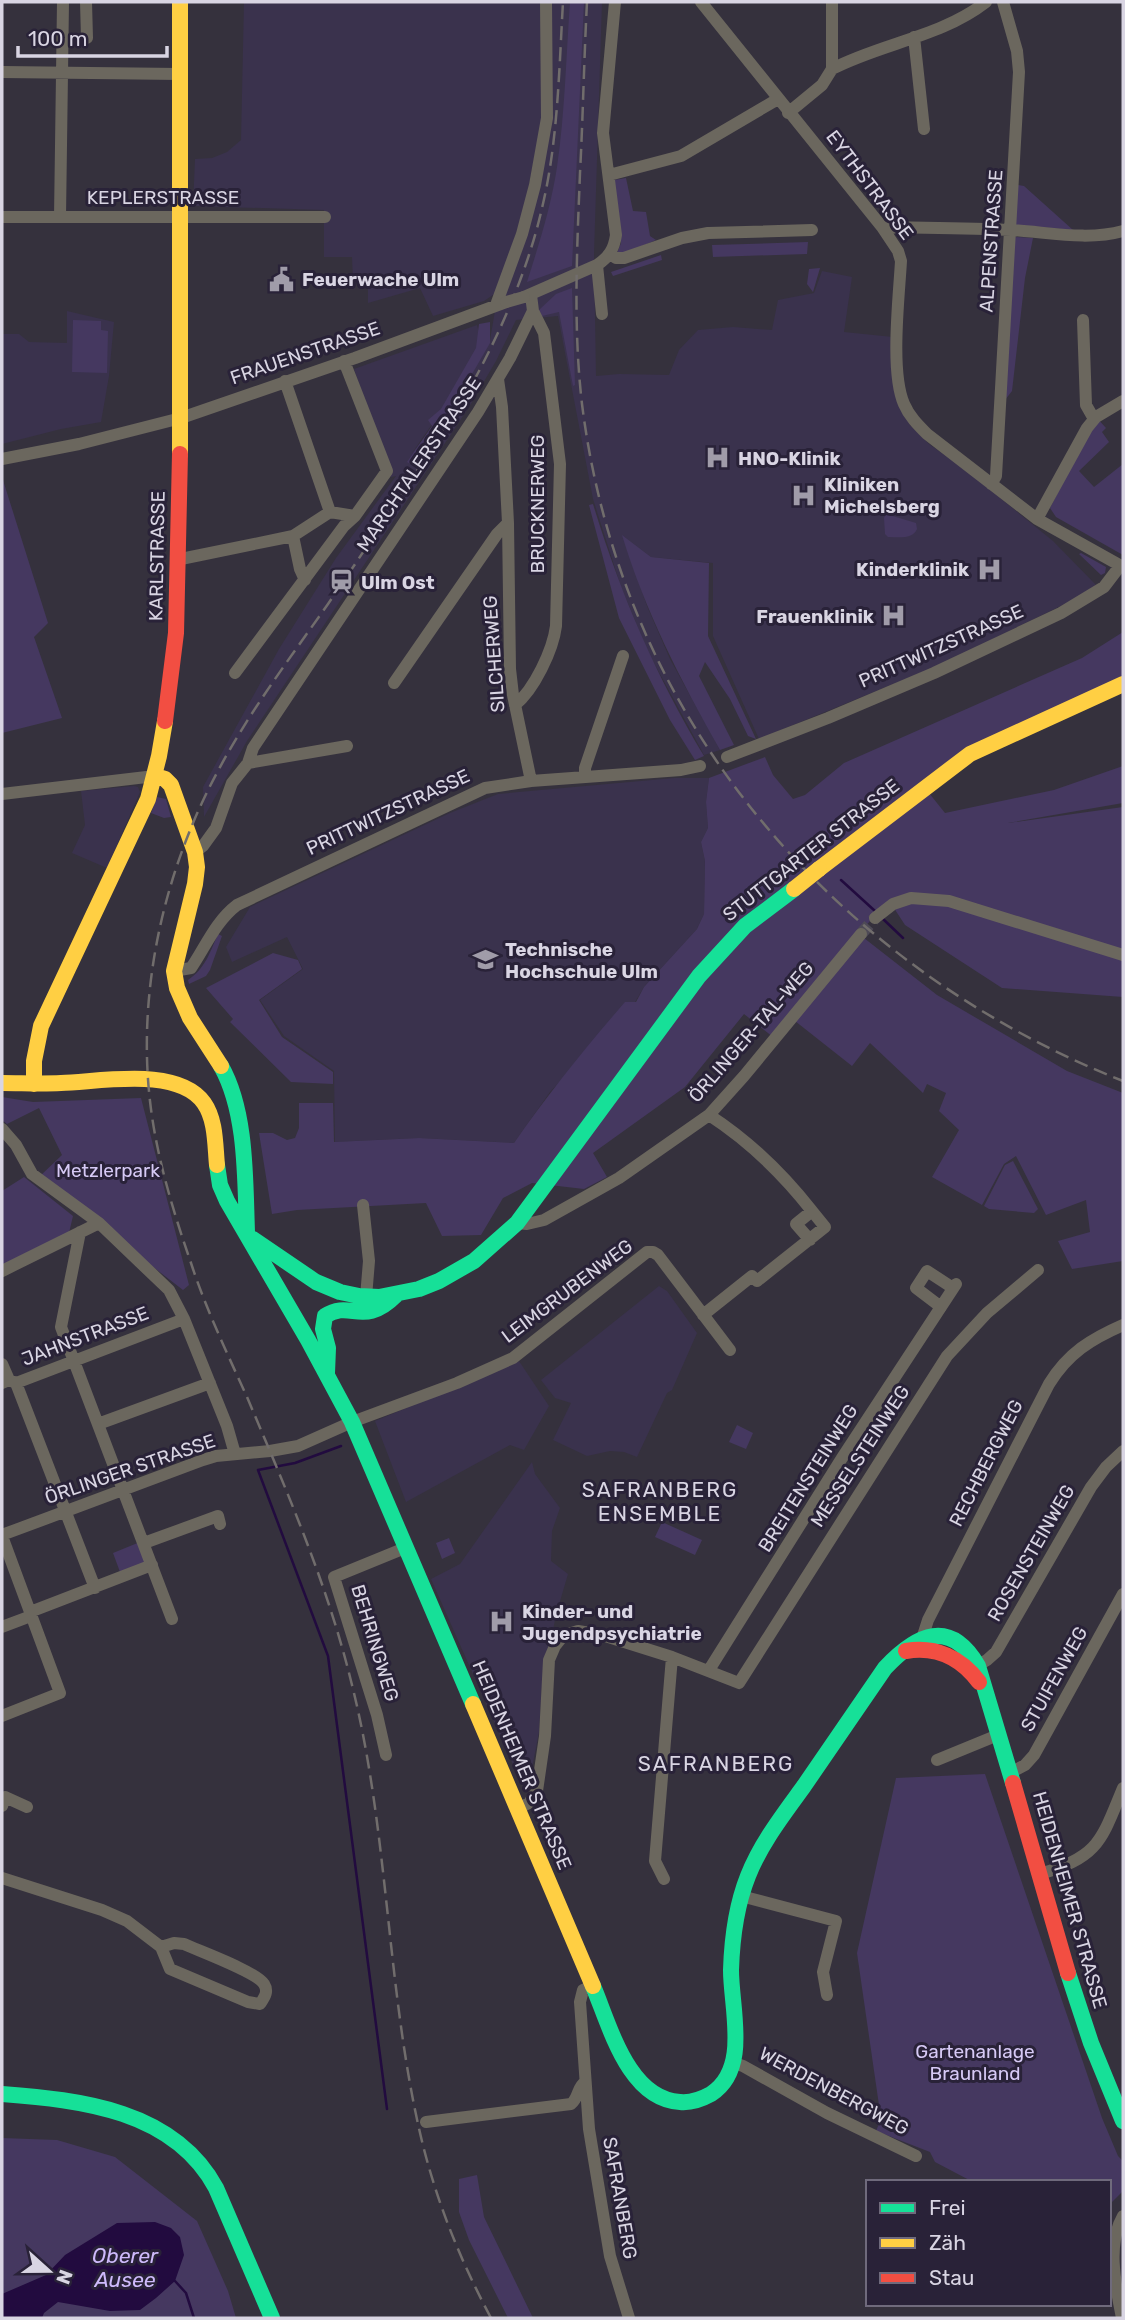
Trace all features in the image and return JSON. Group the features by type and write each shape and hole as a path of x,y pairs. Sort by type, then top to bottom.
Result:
{"main road":[{"name":"KARLSTRASSE","path":"34,1084 34,1057 41,1026 148,799 164,729 176,644 181,418 180,2"},
{"name":"STUTTGARTER STRASSE","path":"247,1235 294,1269 346,1294 366,1297 397,1294 432,1284 459,1271 492,1248 517,1223 699,976 745,926 970,754 1123,684"},
{"path":"155,776 165,779 170,785 195,852 195,884 174,971 176,992 235,1093 240,1124 247,1235"},
{"name":"HEIDENHEIMER STRASSE","path":"2,1083 134,1079 176,1083 190,1089 203,1101 211,1117 220,1185 352,1422 592,1986 631,2070 644,2088 658,2097 681,2102 704,2098 722,2084 734,2063 734,1932 741,1896 756,1858 885,1668 900,1653 921,1644 974,1668 983,1688 1070,1979 1091,2043 1123,2121"},
{"path":"327,1373 328,1348 323,1329 326,1316 333,1310 372,1312 397,1294"},
{"path":"2,2094 57,2098 124,2113 150,2124 184,2148 202,2166 215,2187 272,2318"}],"street":[{"path":"60,217 63,2"},
{"path":"86,2 87,38"},
{"path":"501,303 535,185 547,118 546,2"},
{"path":"615,2 603,133 616,235 610,254 616,258 624,258 682,238 708,233 812,230"},
{"name":"EYTHSTRASSE","path":"701,2 788,113 883,227 898,251 901,261 898,387 904,405 914,421 1037,519 1122,566"},
{"path":"788,113 822,85 832,69 832,2"},
{"path":"832,69 952,24 986,2"},
{"name":"ALPENSTRASSE","path":"991,484 996,476 1019,72 1017,51 1003,2"},
{"path":"914,37 924,130"},
{"path":"2,72 180,74"},
{"path":"609,174 681,156 778,99"},
{"name":"KEPLERSTRASSE","path":"2,217 325,217"},
{"path":"883,227 1011,230 1083,236 1110,235 1123,231"},
{"name":"FRAUENSTRASSE","path":"2,459 79,444 181,418 527,296 597,265 610,254"},
{"path":"597,265 602,314"},
{"name":"BRUCKNERWEG","path":"515,705 522,699 541,668 554,640 556,626 560,464 544,333 527,296"},
{"path":"498,379 533,312"},
{"path":"1083,320 1086,405 1094,419"},
{"path":"235,673 387,471 344,361"},
{"name":"SILCHERWEG","path":"498,379 508,523 510,669 531,781"},
{"name":"MARCHTALERSTRASSE","path":"195,852 216,828 232,783 248,763 253,748 266,727 498,379"},
{"path":"285,381 330,512"},
{"path":"1037,519 1078,442 1094,419 1123,401"},
{"path":"176,560 293,536 330,512 355,516"},
{"name":"SILCHERWEG","path":"394,682 497,534 508,523"},
{"path":"293,536 305,580"},
{"name":"PRITTWITZSTRASSE","path":"727,757 934,673 1061,613 1104,587 1122,566"},
{"path":"585,776 585,768 623,656"},
{"path":"248,763 347,746"},
{"name":"PRITTWITZSTRASSE","path":"174,971 191,968 221,919 237,905 485,789 531,781 681,770 700,766"},
{"path":"2,794 155,776"},
{"path":"878,916 893,904 911,898 949,901 1123,955"},
{"name":"ÖRLINGER-TAL-WEG","path":"517,1223 544,1220 619,1178 709,1115 861,934"},
{"path":"703,1315 752,1276 757,1281 825,1227 783,1175 730,1128 709,1115"},
{"path":"2,1129 9,1134 32,1174 99,1223 169,1290 210,1383 235,1454"},
{"path":"363,1205 369,1261 366,1297"},
{"path":"810,1240 796,1224 812,1211"},
{"path":"2,1271 99,1223"},
{"path":"80,1232 61,1327 172,1619"},
{"name":"LEIMGRUBENWEG","path":"352,1422 442,1389 513,1358 647,1252 658,1255 730,1350"},
{"name":"MESSELSTEINWEG","path":"709,1670 739,1683 947,1356 987,1312 1038,1270"},
{"name":"BREITENSTEINWEG","path":"709,1670 842,1458 955,1286 927,1271 916,1288 941,1307"},
{"name":"JAHNSTRASSE","path":"9,1382 184,1319"},
{"name":"RECHBERGWEG","path":"921,1644 928,1620 1052,1378 1088,1341 1123,1325"},
{"path":"2,1364 67,1511 94,1588"},
{"path":"98,1424 210,1383"},
{"name":"ÖRLINGER STRASSE","path":"2,1536 203,1460 293,1448 352,1422"},
{"name":"ROSENSTEINWEG","path":"974,1668 996,1652 1091,1487 1123,1451"},
{"path":"145,1543 218,1516 220,1524"},
{"path":"2,1536 60,1693 2,1716"},
{"name":"BEHRINGWEG","path":"386,1755 377,1715 334,1577 405,1548"},
{"path":"2,1627 152,1565"},
{"name":"STUIFENWEG","path":"1010,1773 1025,1765 1034,1755 1123,1594"},
{"path":"517,1809 529,1803 537,1791 545,1737 548,1660 563,1636 579,1631 602,1635 709,1670"},
{"path":"664,1879 655,1861 672,1657"},
{"path":"937,1760 998,1735"},
{"path":"1040,1874 1073,1863 1090,1853 1103,1834 1122,1792"},
{"path":"2,1806 5,1797 27,1807"},
{"path":"2,1880 102,1910 127,1921 161,1947 170,1969 248,2002 260,2004 264,1999 267,1991 264,1982 252,1974 184,1944 174,1942 161,1947"},
{"path":"741,1896 836,1921 823,1972 827,1995"},
{"name":"SAFRANBERG","path":"592,1986 583,1990 580,2002 589,2129 610,2256 629,2318"},
{"name":"WERDENBERGWEG","path":"734,2063 827,2113 916,2156"},
{"path":"426,2122 571,2104 576,2100 581,2084 585,2081"},
{"path":"1122,2318 1112,2279 1118,2224 1123,2216"}],"shaded area":[{"path":"244,2 544,2 543,111 525,207 496,293 484,301 433,316 420,288 368,303 368,281 353,281 352,257 324,257 324,210 193,206 195,159 212,158 227,152 241,140"},
{"name":"Kliniken Michelsberg","path":"548,2 602,2 594,254 596,376 669,375 679,350 698,330 733,327 772,330 778,300 814,293 822,271 852,277 844,332 893,337 910,425 929,444 967,471 1053,541 1096,585 1075,599 940,665 759,739 713,636 713,563 651,557 623,536 647,606 670,659 720,750 704,755 648,652 621,587 593,499 558,316 516,320 469,407 247,741 204,817 203,787 279,649 336,558 396,476 391,477 354,369 477,325 482,344 451,397 412,453 456,398 490,340 496,305 510,269 547,118"},
{"path":"67,311 114,322 101,422 2,444 2,334 19,334 29,342 67,343"},
{"name":"Technische Hochschule Ulm","path":"674,778 709,778 706,802 708,828 701,842 705,861 704,914 697,929 644,987 635,1002 550,1092 514,1143 419,1138 335,1142 334,1071 284,1036 260,1000 303,969 287,937 232,962 226,947 250,907 450,813 498,794"},
{"path":"138,787 140,792 107,868 72,853 85,825 81,791"},
{"path":"659,1286 667,1291 697,1333 672,1390 667,1393 637,1457 610,1451 587,1456 553,1440 571,1403 555,1398 541,1380"},
{"path":"519,1361 549,1406 524,1450 510,1445 406,1502 375,1421"},
{"name":"Kinder- und Jugendpsychiatrie","path":"532,1462 535,1474 560,1508 552,1531 551,1561 568,1574 556,1615 542,1685 539,1732 529,1784 521,1783 431,1579 460,1564"}],"green space":[{"path":"570,2 584,2 572,266 527,282 548,211 557,167 564,106"},
{"path":"626,178 633,211 646,212 650,236 656,240 626,253 617,253 621,243 614,180"},
{"path":"1018,185 1024,186 1073,230 1015,225"},
{"path":"1015,237 1033,238 1025,278 1012,391 1005,400"},
{"path":"808,242 807,254 713,257 712,245"},
{"path":"661,255 662,260 613,276 611,272"},
{"path":"820,268 813,292 807,284 809,269"},
{"path":"572,288 573,386 559,312 542,316 539,310 556,294"},
{"path":"73,320 101,321 101,330 108,331 107,373 72,372"},
{"path":"490,322 490,343 446,419 412,465 407,462 432,426 428,420 441,409 476,348 479,324"},
{"path":"1096,417 1106,428 1102,432 1109,442 1079,471 1094,487 1123,464 1123,555 1056,517 1050,508"},
{"path":"2,477 48,623 34,637 62,718 2,733"},
{"path":"593,504 627,602 670,695 704,756 695,760 670,720 619,618 589,505"},
{"path":"886,514 916,523 915,533 888,537 885,534"},
{"path":"622,535 651,557 709,563 708,636 756,739 748,736 730,699 705,662 699,676 734,745 720,750 665,645"},
{"path":"1079,554 1106,567 1105,573 1101,575"},
{"path":"1123,632 1123,678 925,788 945,813 1054,790 1123,766 1123,803 1008,823 1123,807 1123,997 1002,988 905,925 890,902 842,952 773,1037 744,1014 685,1087 593,1153 607,1177 584,1189 532,1183 503,1198 481,1235 442,1236 426,1203 297,1210 272,1214 259,1133 273,1133 287,1140 295,1138 299,1128 299,1103 333,1103 334,1142 419,1138 514,1143 610,1019 625,1002 636,1002 644,987 697,929 704,914 705,861 701,842 708,828 706,802 709,778 765,757 773,775 793,799 805,795 844,763 1082,658"},
{"path":"157,797 166,799 171,817 164,818 151,813"},
{"path":"218,934 222,936 210,970 206,976 189,984 188,980 203,965"},
{"path":"864,938 937,995 1067,1071 1123,1093 1123,1261 1072,1269 1058,1241 1090,1232 1086,1200 1046,1215 1016,1156 1004,1164 982,1205 932,1177 959,1130 939,1111 946,1093 927,1084 923,1093 870,1043 852,1066 795,1021"},
{"path":"273,953 298,960 302,969 259,1000 282,1037 333,1072 333,1084 291,1082 230,1022 233,1019 206,988"},
{"name":"Metzlerpark","path":"2,1097 33,1102 141,1098 189,1285 183,1290 38,1178 62,1155 39,1108 7,1124 2,1120"},
{"path":"1013,1161 1038,1209 1034,1213 989,1209 984,1206 1005,1165"},
{"path":"24,1177 73,1216 68,1237 2,1271 2,1191"},
{"path":"737,1425 753,1433 746,1449 729,1442"},
{"path":"662,1522 702,1540 695,1555 655,1537"},
{"path":"449,1538 455,1553 442,1559 436,1543"},
{"path":"140,1542 146,1557 143,1564 120,1572 113,1553"},
{"name":"Gartenanlage Braunland","path":"985,1774 1102,2118 1118,2156 1123,2161 1123,2191 1111,2203 1111,2180 969,2180 935,2162 930,2152 876,2131 881,2119 857,1953 896,1778"},
{"path":"2,2138 57,2140 115,2157 197,2221 228,2291 236,2318 2,2318"},
{"path":"477,2175 484,2217 533,2318 508,2318 469,2240 459,2212 459,2179"}],"water":[{"name":"Oberer Ausee","path":"155,2222 171,2228 180,2237 184,2255 175,2281 140,2310 110,2311 58,2302 44,2313 42,2318 2,2318 2,2294 46,2275 65,2255 117,2223"}],"waterway":[{"path":"841,880 875,911"},
{"path":"882,918 903,938"},
{"path":"341,1446 295,1463 258,1470 328,1656 387,2109"},
{"path":"175,2281 186,2293 194,2318"}],"tunnel":[{"path":"861,934 875,918"}],"railway":[{"path":"491,2318 448,2224 431,2175 418,2124 399,2014 373,1791 351,1681 330,1608 305,1537 210,1314 178,1223 161,1162 150,1101 148,1015 159,930 170,888 200,807 219,769 257,706 365,550 471,386 512,300 536,231 547,183 557,106 563,2"},
{"path":"587,2 577,260 579,375 582,404 605,519 642,626 694,726 758,817 835,899 922,971 1018,1032 1123,1081"}],"traffic: fast":[{"path":"253,1239 316,1282 359,1296 379,1297 419,1289 474,1261 517,1223 699,976 745,926 794,889"},
{"path":"221,1066 230,1084 240,1125 245,1169 247,1232"},
{"path":"217,1165 220,1185 227,1201 352,1422 473,1704"},
{"path":"327,1373 328,1348 323,1329 325,1316 342,1310 375,1310 396,1295"},
{"path":"593,1986 623,2058 647,2088 662,2098 688,2102 711,2094 723,2083 731,2070 736,2037 731,1970 734,1934 740,1899 753,1864 773,1830 885,1668 897,1656 921,1640 933,1636 956,1641 978,1666 1013,1783"},
{"path":"1068,1973 1091,2043 1123,2121"},
{"path":"2,2094 63,2100 123,2114 176,2141 198,2162 216,2188 272,2318"}],"traffic: slow":[{"path":"180,2 180,454"},
{"path":"819,869 970,754 1123,684"},
{"path":"34,1084 34,1061 41,1026 148,799 165,721"},
{"path":"155,776 165,779 171,785 195,852 197,867 174,971 177,988 190,1018 221,1066"},
{"path":"794,889 819,869"},
{"path":"2,1083 137,1079 176,1084 192,1091 208,1110 214,1133 217,1165"},
{"path":"473,1704 593,1986"}],"traffic: jam":[{"path":"165,721 176,633 180,454"},
{"path":"906,1651 938,1652 956,1660 979,1682"},
{"path":"1013,1783 1068,1973"}],"place":[{"name":"Feuerwache Ulm","path":"282,279"},
{"name":"HNO-Klinik","path":"718,458"},
{"name":"Kliniken Michelsberg","path":"804,495"},
{"name":"Kinderklinik","path":"989,569"},
{"name":"Ulm Ost","path":"341,582"},
{"name":"Frauenklinik","path":"894,616"},
{"name":"Technische Hochschule Ulm","path":"485,960"},
{"name":"Kinder- und Jugendpsychiatrie","path":"502,1622"}],"district":[{"name":"SAFRANBERG ENSEMBLE","path":"660,1501"},
{"name":"SAFRANBERG","path":"716,1763"}]}
